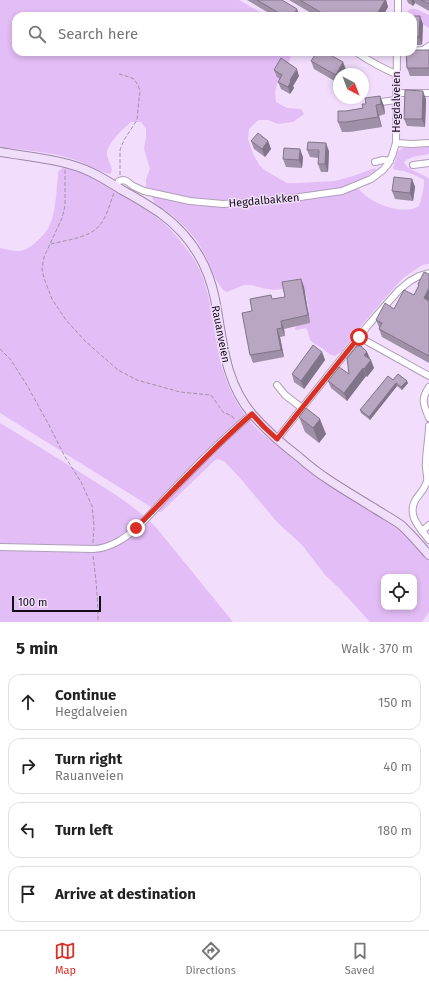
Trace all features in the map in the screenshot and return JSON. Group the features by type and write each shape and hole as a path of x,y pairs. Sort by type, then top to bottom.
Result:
{"main road":[{"name":"Rauanveien","path":"0,152 65,163 88,171 117,184 159,212 182,232 196,250 206,269 215,298 228,371 238,393 252,414 294,454 325,477 395,521 411,535 429,555"}],"street":[{"path":"398,0 398,12"},
{"path":"417,51 423,50 429,46"},
{"path":"362,56 396,74"},
{"name":"Hegdalveien","path":"397,56 396,143 429,143"},
{"path":"396,93 429,93"},
{"path":"369,104 396,100"},
{"name":"Hegdalbakken","path":"117,184 124,180 144,191 190,201 222,204 279,200 342,191 371,179 384,170 390,161 396,143"},
{"path":"375,162 383,160 390,161"},
{"path":"413,165 429,163"},
{"path":"277,439 370,323 400,290 410,281 419,276 429,274"},
{"path":"359,337 429,376"},
{"path":"277,385 285,395 302,408"},
{"path":"429,387 423,399 429,418"},
{"path":"0,547 102,549 118,542 136,528 198,464 252,414"},
{"path":"429,426 426,464 428,482 415,500 412,511 414,521 429,540"},
{"path":"422,531 429,525"}],"path":[{"path":"50,244 82,237 97,228 106,214 120,175 120,150 124,140 137,120 140,92 134,79 119,74"},
{"path":"65,163 65,206 62,218 44,257 42,268 52,299 66,320 85,341 118,370 137,380 180,392 211,395 223,412 232,416 238,426"},
{"path":"0,349 11,360 28,387 50,425 64,455 92,506 94,525 93,549 97,581 98,622"}],"shaded area":[{"path":"0,0 239,0 260,12 12,12 12,56 291,56 288,64 279,79 275,91 276,102 287,108 301,109 304,114 293,122 278,124 268,120 259,120 249,129 248,139 253,154 260,166 287,183 335,181 375,168 376,170 363,179 357,186 361,192 385,206 404,210 419,206 424,180 410,173 395,170 393,168 398,151 403,148 429,147 429,154 412,157 404,162 408,167 429,179 429,264 422,265 402,279 366,320 341,352 335,356 329,354 310,340 306,328 295,329 308,313 308,304 304,291 293,288 274,290 251,285 244,285 227,292 223,290 216,280 197,241 172,215 155,203 146,187 146,179 150,169 144,149 146,129 141,122 131,122 109,146 107,155 112,170 110,174 64,157 0,147"},
{"path":"410,9 416,9 429,15 429,28 417,21 417,12 407,12"},
{"path":"64,168 98,181 152,214 164,223 179,239 195,260 202,274 210,303 217,346 223,370 237,403 244,414 260,432 323,482 392,524 406,536 429,561 429,612 422,622 370,622 325,575 302,545 277,522 240,478 225,462 221,460 217,459 214,461 161,512 159,512 0,413 0,248 21,251 35,243 46,232 54,212 58,172"},
{"path":"0,423 105,488 143,515 159,531 233,622 0,622"}],"building":[{"path":"257,0 282,0 297,9 295,12 277,12"},
{"path":"300,0 385,0 378,12 320,12"},
{"path":"421,0 429,0 429,4"},
{"path":"417,16 420,16 419,37 417,37"},
{"path":"417,50 429,50 429,68 407,68 406,56 417,56"},
{"path":"314,56 332,56 343,62 340,68 333,68 333,73 311,61"},
{"path":"281,58 297,69 290,80 291,81 288,87 278,82 282,75 274,70"},
{"path":"405,90 423,91 422,119 404,119"},
{"path":"380,96 381,104 376,105 378,117 338,122 338,111 363,108 362,104 369,104 369,97"},
{"path":"258,133 268,141 262,149 251,141"},
{"path":"308,142 326,143 325,164 318,164 319,150 307,150"},
{"path":"284,148 300,149 299,160 283,159"},
{"path":"394,177 412,179 410,193 392,191"},
{"path":"424,272 429,274 429,288 424,298 429,301 429,356 379,329 382,323 376,320 385,303 394,309 404,290 414,295"},
{"path":"301,279 308,315 281,321 282,328 277,329 281,350 250,355 242,313 252,311 250,299 271,295 272,299 285,297 282,282"},
{"path":"313,345 322,352 301,381 292,374"},
{"path":"357,346 361,346 367,352 364,355 371,360 344,393 328,381 339,367 349,374 347,358"},
{"path":"398,374 407,381 401,387 396,383 369,417 360,410 388,376 393,380"},
{"path":"306,408 320,419 313,428 299,417"}],"route":[{"path":"136,528 198,464 252,414 277,439 359,337"}]}
